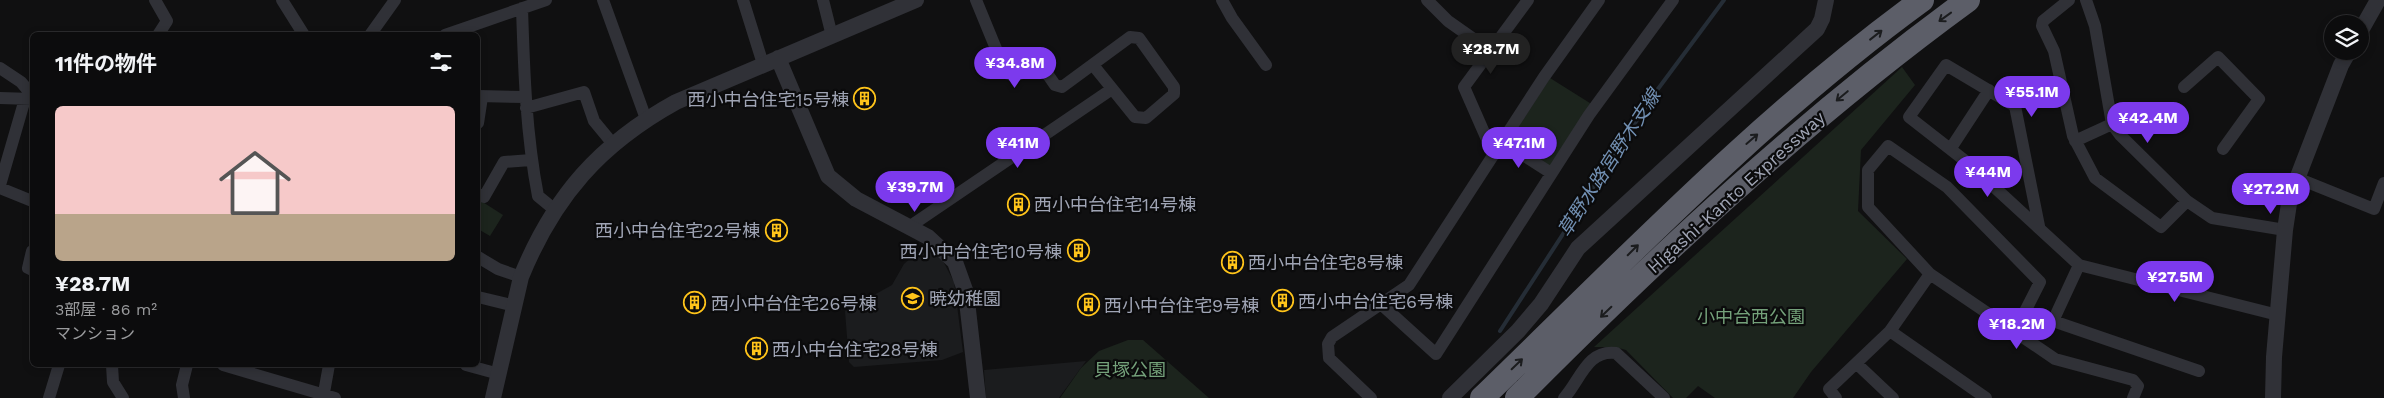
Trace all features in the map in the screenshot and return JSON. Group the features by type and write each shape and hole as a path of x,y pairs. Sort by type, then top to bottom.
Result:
{"highway":[{"name":"Higashi-Kanto Expressway","path":"1517,398 1752,174 1820,115 1968,0"},
{"name":"Higashi-Kanto Expressway","path":"1482,398 1663,220 1734,155 1796,101 1915,5"}],"street":[{"path":"155,0 167,21 160,32"},
{"path":"282,0 302,32"},
{"path":"372,32 395,0"},
{"path":"453,32 546,0"},
{"path":"603,0 646,119"},
{"path":"743,0 763,64"},
{"path":"823,0 832,36"},
{"path":"493,398 521,277 537,240 555,210 568,190 595,159 646,119 676,102 916,0"},
{"path":"976,0 1006,72 1015,76 1035,67 1044,69 1055,85 1062,87 1130,36 1139,38 1174,86 1174,94 1146,118 1135,117 1093,64"},
{"path":"1222,0 1232,18 1266,65"},
{"path":"1427,0 1444,17 1492,52"},
{"path":"1493,153 1464,87 1492,52 1528,0"},
{"path":"1371,398 1329,358 1327,350 1332,337 1409,285 1501,141 1599,0"},
{"path":"1382,305 1436,354 1589,115 1672,0"},
{"path":"1450,398 1518,331 1541,304 1578,248 1817,29 1822,19 1826,0"},
{"path":"2069,0 2044,21 2042,26 2054,51 2076,140 2095,178 2161,227 2187,201"},
{"path":"2086,0 2095,26 2112,124 2120,135 2187,201 2212,218 2285,230"},
{"path":"2369,16 2378,0"},
{"path":"527,5 526,103 531,160 538,196 555,210"},
{"path":"2184,87 2218,57 2258,99 2223,149"},
{"path":"778,58 828,176 856,200 928,237 946,252 959,270 968,310 978,398"},
{"path":"2273,398 2274,357 2285,230 2290,197 2344,60"},
{"path":"2039,226 2015,106 1946,65 1909,116 1951,148 2039,226 2079,265 2278,315"},
{"path":"0,68 20,82 30,98"},
{"path":"909,228 1112,88"},
{"path":"1951,148 1989,90"},
{"path":"480,96 526,103 584,92 594,121 613,144"},
{"path":"0,98 30,98"},
{"path":"30,98 0,186 30,200"},
{"path":"2076,140 2112,124"},
{"path":"1501,141 1551,173"},
{"path":"2015,331 2040,282 1947,188 1888,146 1868,170 1868,207 1930,274 2055,359 2133,380 2138,386 2133,398"},
{"path":"480,195 484,197 504,162 531,160"},
{"path":"2297,178 2374,209 2384,183"},
{"path":"480,258 498,269 521,277"},
{"path":"2079,265 2053,321 2199,371"},
{"path":"1836,398 1829,389 1890,331 1930,274"},
{"path":"480,298 514,306"},
{"path":"1890,331 1986,398"},
{"path":"1564,398 1586,365 1599,354 1609,352 1616,353 1664,398"},
{"path":"1857,364 1893,398"},
{"path":"49,398 58,367"},
{"path":"112,367 113,382 123,398"},
{"path":"184,398 182,385 186,367"},
{"path":"230,367 327,397 329,367"},
{"path":"473,367 499,374"}],"shaded area":[{"name":"暁幼稚園","path":"923,247 943,261 954,282 963,352 942,360 854,367 849,362 845,311 892,285 904,264"},
{"path":"1086,361 1059,398 986,398 984,370"}],"green space":[{"name":"小中台西公園","path":"1902,67 1915,85 1861,150 1858,211 1907,259 1811,372 1793,398 1715,398 1698,386 1686,398 1673,398 1626,350 1615,347 1594,347"},
{"path":"1550,78 1593,105 1550,170 1508,143"},
{"path":"480,200 503,215 490,236 480,230"},
{"name":"貝塚公園","path":"1128,340 1143,340 1209,398 1060,398 1081,368 1099,351"}],"waterway":[{"name":"草野水路宮野木支線","path":"1500,331 1652,97 1724,0"}],"place":[{"name":"西小中台住宅15号棟","path":"865,99"},
{"name":"西小中台住宅14号棟","path":"1018,204"},
{"name":"西小中台住宅22号棟","path":"776,230"},
{"name":"西小中台住宅10号棟","path":"1078,251"},
{"name":"西小中台住宅8号棟","path":"1232,262"},
{"name":"暁幼稚園","path":"913,298"},
{"name":"西小中台住宅6号棟","path":"1282,301"},
{"name":"西小中台住宅26号棟","path":"695,303"},
{"name":"西小中台住宅9号棟","path":"1088,305"},
{"name":"西小中台住宅28号棟","path":"756,349"}]}
